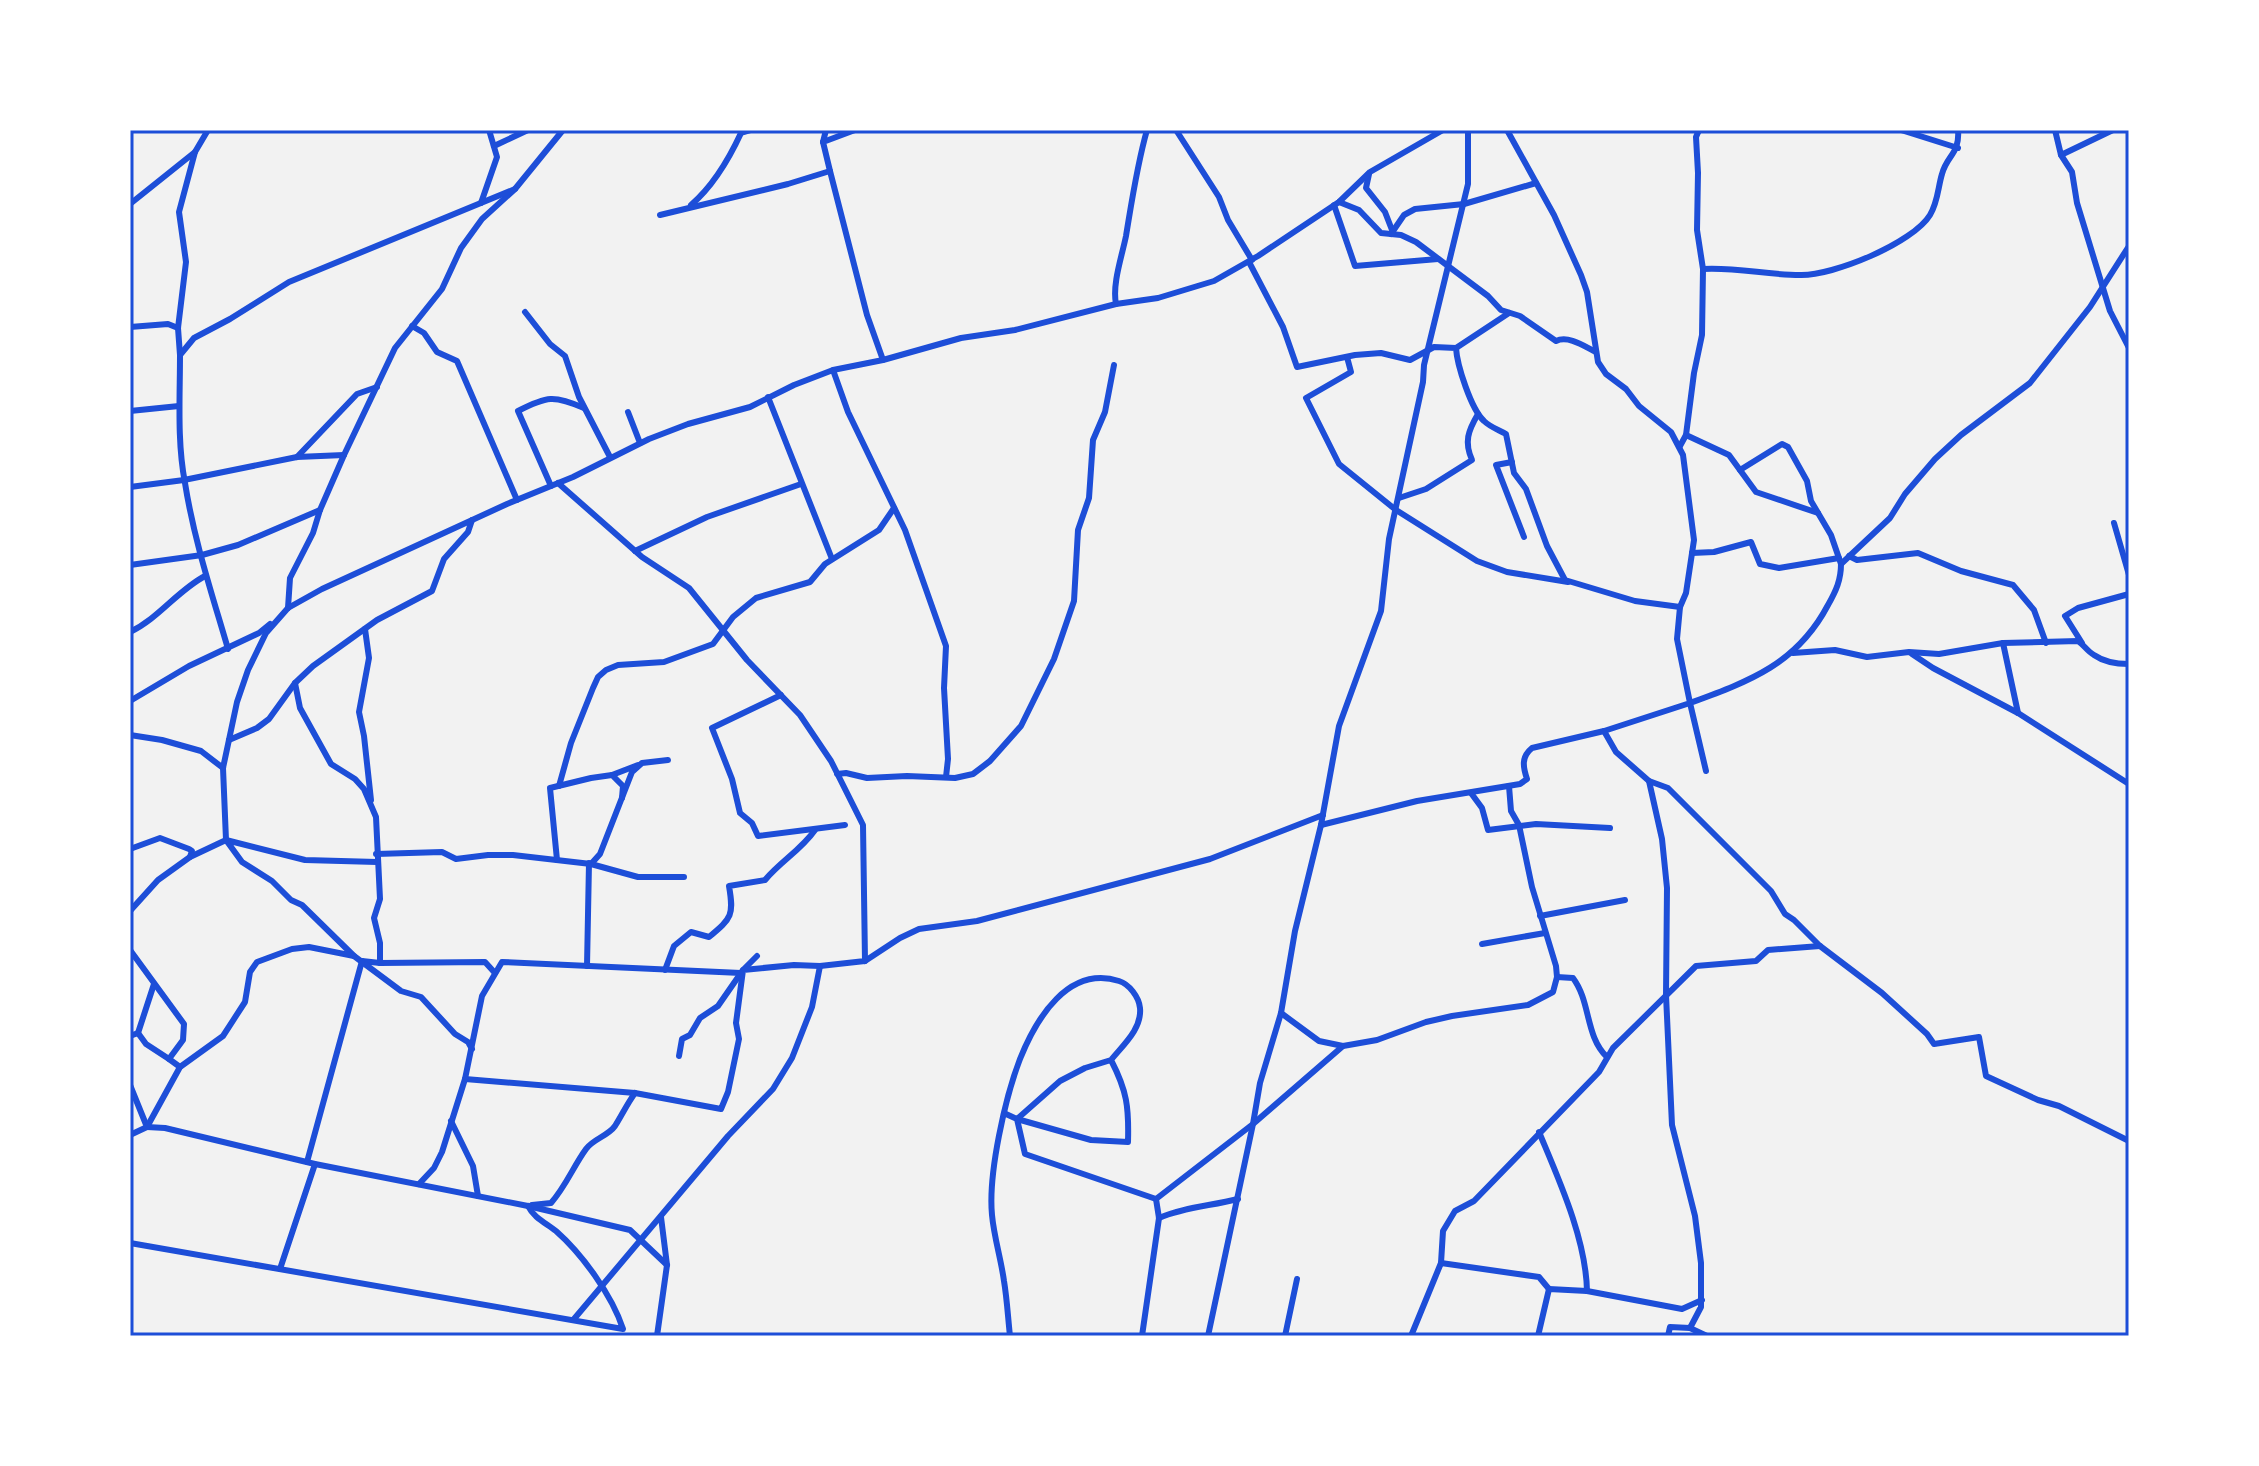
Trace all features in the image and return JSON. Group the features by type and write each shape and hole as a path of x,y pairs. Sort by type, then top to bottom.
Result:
{"street":[{"path":"208,130 195,152 179,212 186,262 178,328 179,406 184,480 205,576 228,649"},
{"path":"481,203 497,157 489,130"},
{"path":"494,146 528,130"},
{"path":"288,608 290,578 395,348 442,289 471,233 515,189 563,130"},
{"path":"689,207 701,197 731,154 741,133 751,130"},
{"path":"826,130 823,142 830,171 867,315 883,360"},
{"path":"823,142 855,130"},
{"path":"1116,304 1114,296 1138,162 1147,130"},
{"path":"1176,130 1219,197 1283,327 1296,366 1381,353 1410,360 1429,349 1456,348 1509,313"},
{"path":"130,701 189,666 259,633 288,608 322,589 640,443 688,424 750,407 833,370 883,360 961,338 1015,330 1116,304 1158,298 1214,281 1251,261 1336,204 1370,172 1443,130"},
{"path":"1208,1336 1260,1083 1281,1013 1295,931 1321,825 1339,726 1381,611 1388,544 1468,184 1468,130"},
{"path":"1507,130 1554,215 1587,292 1596,352 1606,374 1671,432 1680,446 1694,540 1686,593 1680,607 1677,639 1706,771"},
{"path":"1680,446 1686,435 1702,335 1703,269 1697,230 1696,137 1699,130"},
{"path":"1901,130 1958,148"},
{"path":"1703,269 1732,267 1750,272 1814,275 1839,269 1893,244 1919,228 1930,215 1939,192 1942,172 1958,148 1958,130"},
{"path":"2055,130 2061,155 2072,172 2077,203 2110,311 2129,348"},
{"path":"2061,155 2113,130"},
{"path":"130,204 195,152"},
{"path":"660,215 830,171"},
{"path":"1370,172 1366,188 1385,212 1391,232"},
{"path":"1391,232 1406,213 1415,209 1464,204 1536,183"},
{"path":"180,355 194,338 289,282 515,189"},
{"path":"1336,204 1359,210 1377,230 1416,242 1488,296 1501,310 1520,316 1556,341 1566,339 1596,352"},
{"path":"1336,204 1355,266 1438,259"},
{"path":"1692,553 1714,552 1751,542 1760,564 1779,568 1840,561 1849,556 1890,518 1905,494 1935,459 1961,435 2030,383 2090,307 2129,246"},
{"path":"525,312 550,344 565,356 584,408 610,457"},
{"path":"130,327 168,324 178,328"},
{"path":"412,326 424,333 437,352 457,361 517,500"},
{"path":"1456,348 1457,365 1478,414 1485,423 1506,434 1516,475 1526,489 1553,560 1568,582"},
{"path":"1347,357 1351,372 1306,398 1339,464 1396,510 1477,561 1507,572 1568,582 1635,601 1680,607"},
{"path":"837,774 867,778 973,774 1021,726 1054,659 1074,601 1078,530 1089,498 1093,440 1105,412 1114,365"},
{"path":"833,370 848,412 905,530 946,646 946,777"},
{"path":"297,457 357,394 377,387"},
{"path":"584,408 547,397 518,411 554,485 635,551 689,588 723,631 800,715 837,774 863,825 865,961"},
{"path":"768,397 832,559"},
{"path":"130,411 179,406"},
{"path":"628,412 640,443"},
{"path":"1399,498 1426,489 1472,460 1466,446 1469,430 1478,414"},
{"path":"1686,435 1729,455 1756,492 1818,513"},
{"path":"1321,825 1417,801 1520,784 1527,779 1523,766 1526,753 1532,748 1604,731 1690,703 1743,683 1793,653 1824,614 1841,575 1840,561 1831,535 1811,501 1807,481 1788,447 1782,444 1740,470"},
{"path":"130,487 184,480 297,457 344,455"},
{"path":"1512,462 1496,465 1524,537"},
{"path":"635,551 707,517 801,484"},
{"path":"559,786 571,743 598,677 618,665 664,662 713,644 733,617 756,598 810,582 832,559 879,530 894,508"},
{"path":"130,565 202,555 238,545 320,510"},
{"path":"229,740 269,719 295,683 313,666 365,629 432,591 444,559 468,532 472,520"},
{"path":"2114,523 2129,575"},
{"path":"1849,556 1857,560 1918,553 1961,571 2013,585 2034,610 2046,643"},
{"path":"130,632 149,622 177,595 205,576"},
{"path":"2129,594 2078,608 2065,616 2091,654 2129,664"},
{"path":"275,620 248,670 237,702 223,768 226,840 242,862 302,905 354,956 401,991 421,997 472,1049"},
{"path":"365,629 369,658 359,712 370,775 371,803"},
{"path":"1793,653 1835,650 1867,657 1909,652 1939,654 2003,643 2082,643"},
{"path":"2003,643 2018,713"},
{"path":"1909,652 2018,713 2129,784"},
{"path":"295,683 300,708 331,764 355,779 364,789 376,817 380,899 374,918 380,943 380,963"},
{"path":"781,695 712,728 732,779 740,813 752,823 758,836 845,825"},
{"path":"1604,731 1616,752 1649,781 1668,788 1771,891 1785,914 1820,946 1882,993 1934,1044 1979,1037 1986,1076 2027,1096 2068,1110 2129,1141"},
{"path":"130,735 201,751 223,768"},
{"path":"557,860 550,788 612,775 642,763 668,760"},
{"path":"587,966 590,864 600,854 632,772 642,763"},
{"path":"612,775 623,786 622,798"},
{"path":"1649,781 1662,839 1667,888 1666,995 1672,1125 1695,1216 1702,1300 1698,1316 1690,1328"},
{"path":"1281,1013 1319,1041 1343,1046 1377,1040 1439,1019 1528,1005 1553,992 1557,977 1519,825 1511,811 1509,786"},
{"path":"1471,793 1482,808 1488,830 1519,825 1610,828"},
{"path":"418,1184 438,1162 465,1079 482,996 502,962 742,971 865,961 919,929 977,921 1210,859 1323,815"},
{"path":"665,970 674,946 691,932 709,937 725,924 732,914 729,886 765,880 803,847 815,830"},
{"path":"130,849 160,838 189,849 192,851 190,857"},
{"path":"130,911 158,880 190,857 226,840 305,860 442,852 456,859 513,855 590,864 638,877 684,877"},
{"path":"1540,916 1625,900"},
{"path":"1482,944 1545,933"},
{"path":"1411,1336 1441,1263 1443,1231 1455,1211 1474,1201 1599,1072 1613,1048 1696,966 1756,961 1768,950 1820,946"},
{"path":"147,1127 180,1067 223,1036 245,1002 250,972 257,962 292,949 309,947 354,956"},
{"path":"130,950 184,1024 183,1040 169,1059"},
{"path":"679,1056 682,1039 690,1035 700,1018 718,1006 742,971 757,956"},
{"path":"362,961 485,962 495,973"},
{"path":"280,1269 311,1163 362,961"},
{"path":"574,1319 728,1136 773,1089 792,1058 807,1020 820,966"},
{"path":"465,1079 635,1093 721,1109 728,1092 739,1039 736,1023 742,971"},
{"path":"1010,1336 992,1214 993,1183 1020,1059 1055,998 1074,985 1103,976 1125,983 1138,999 1140,1009 1135,1031 1111,1060 1085,1068 1060,1081 1017,1119"},
{"path":"1557,977 1573,978 1582,991 1596,1046 1607,1057"},
{"path":"138,1033 154,984"},
{"path":"138,1033 146,1044 180,1067"},
{"path":"130,1036 138,1033"},
{"path":"1156,1199 1253,1124 1343,1046"},
{"path":"1006,1114 1091,1140 1128,1142 1129,1114 1124,1084 1111,1060"},
{"path":"130,1085 147,1127"},
{"path":"528,1206 551,1203 567,1185 584,1151 615,1127 621,1110 635,1093"},
{"path":"1017,1119 1025,1154 1156,1199"},
{"path":"451,1121 473,1166 478,1196"},
{"path":"130,1135 147,1127 165,1128 311,1163 528,1206 630,1230 667,1265"},
{"path":"1539,1132 1565,1195 1587,1274 1587,1291"},
{"path":"1142,1336 1159,1218 1156,1199"},
{"path":"1159,1218 1180,1209 1207,1207 1238,1199"},
{"path":"130,1243 623,1329 602,1286 581,1257 558,1233 532,1214 528,1206"},
{"path":"657,1336 667,1265 661,1215"},
{"path":"1441,1263 1539,1277 1549,1289 1647,1300 1682,1309 1702,1300"},
{"path":"1285,1336 1297,1279"},
{"path":"1538,1336 1549,1289"},
{"path":"1668,1336 1670,1327 1690,1328 1707,1336"}]}
